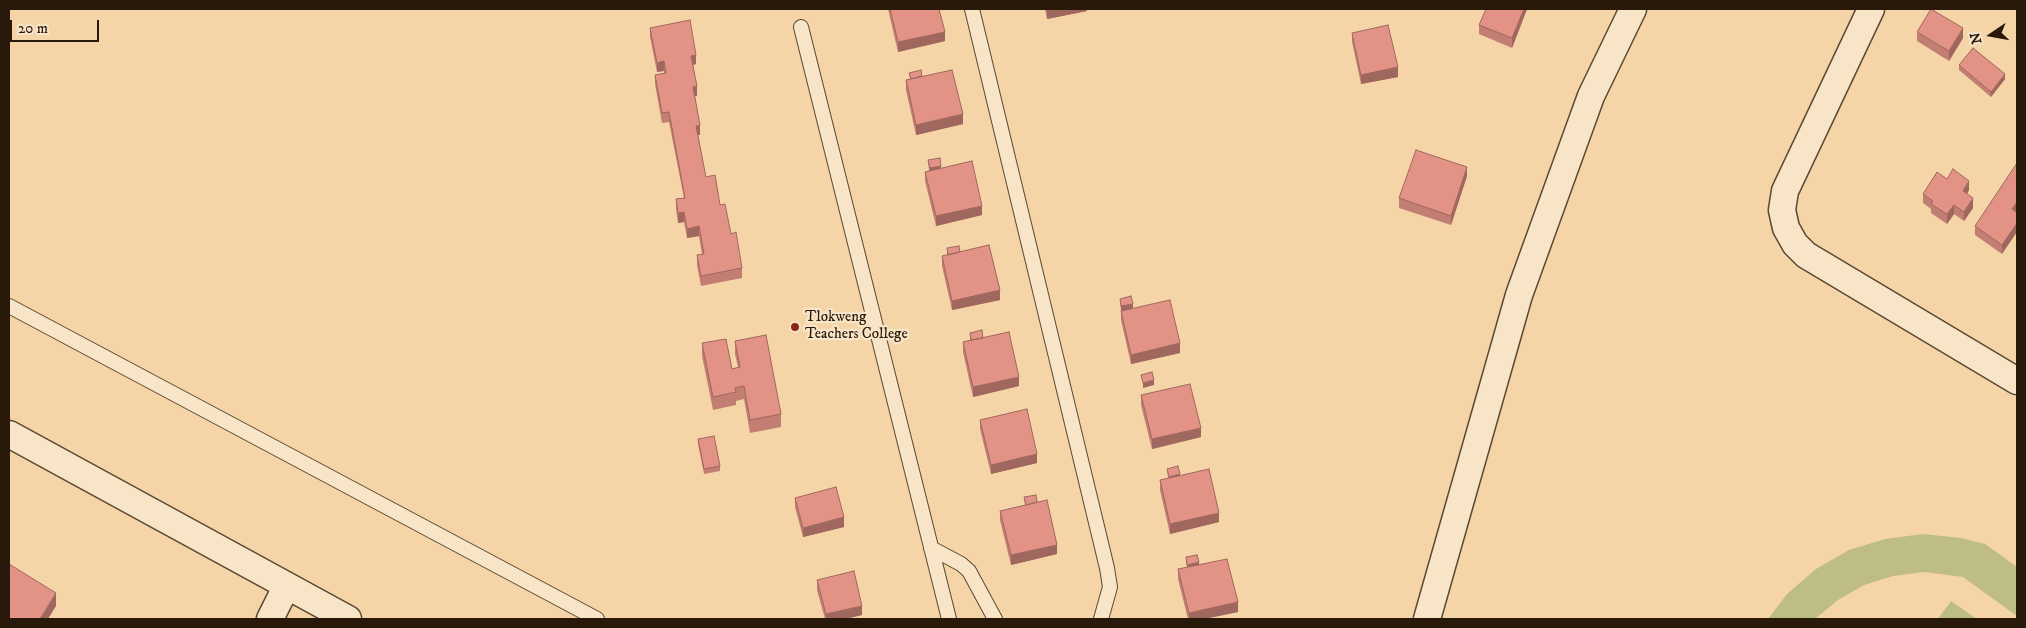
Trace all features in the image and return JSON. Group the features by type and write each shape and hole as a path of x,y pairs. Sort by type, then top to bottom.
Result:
{"street":[{"path":"1427,619 1519,295 1591,96 1633,9"},
{"path":"1871,9 1784,191 1782,210 1786,228 1795,244 1806,255 2017,381"},
{"path":"9,434 286,587 348,619"},
{"path":"270,619 286,587"}],"lane":[{"path":"972,9 1107,568 1110,587 1101,619"},
{"path":"801,26 949,619"},
{"path":"9,306 597,619"},
{"path":"931,548 961,564 969,571 995,619"}],"shaded area":[{"path":"1923,534 1961,538 1985,544 2017,567 2017,616 1963,577 1924,572 1893,576 1864,585 1838,600 1815,619 1768,619 1787,594 1816,569 1849,550 1885,539"},
{"path":"1951,601 1977,619 1938,619"}],"building":[{"path":"890,9 939,9 945,32 898,42"},
{"path":"1486,9 1524,9 1512,38 1479,25"},
{"path":"1931,9 1963,28 1949,51 1917,32"},
{"path":"690,20 696,55 691,56 697,86 693,87 700,125 696,126 706,177 715,175 720,205 725,204 731,234 736,232 742,268 701,276 697,255 704,254 699,226 687,229 684,212 678,213 676,199 685,198 669,112 662,113 655,75 666,73 664,61 657,63 650,28"},
{"path":"1388,25 1398,67 1361,75 1352,33"},
{"path":"1973,48 2005,74 1991,92 1959,65"},
{"path":"921,70 922,76 911,79 909,73"},
{"path":"952,70 963,114 916,125 906,80"},
{"path":"1416,150 1467,167 1451,216 1399,198"},
{"path":"940,158 941,166 930,168 928,160"},
{"path":"972,161 982,206 936,216 925,172"},
{"path":"2017,163 2017,202 2012,209 2017,213 2017,223 2002,245 1975,226"},
{"path":"1953,169 1969,181 1963,191 1973,198 1964,212 1954,205 1947,214 1931,204 1933,201 1923,194 1937,172 1947,179"},
{"path":"989,245 1000,290 952,301 942,256"},
{"path":"959,246 960,252 948,255 947,248"},
{"path":"1131,296 1133,304 1121,306 1120,299"},
{"path":"1170,300 1180,343 1131,355 1121,311"},
{"path":"982,330 983,338 971,340 970,333"},
{"path":"1009,332 1019,377 973,387 963,342"},
{"path":"766,335 781,414 750,420 744,386 735,388 736,392 713,397 702,343 726,339 732,369 740,367 735,341"},
{"path":"1152,372 1154,380 1143,383 1141,375"},
{"path":"1190,384 1201,428 1152,439 1141,395"},
{"path":"1027,409 1037,454 991,465 980,420"},
{"path":"714,436 720,466 704,469 698,439"},
{"path":"1178,466 1180,474 1169,477 1167,469"},
{"path":"1209,469 1219,513 1170,524 1160,480"},
{"path":"836,487 844,517 803,528 795,498"},
{"path":"1036,495 1037,502 1026,505 1024,497"},
{"path":"1047,500 1057,545 1011,555 1000,511"},
{"path":"1197,555 1199,562 1187,565 1186,557"},
{"path":"1227,559 1238,602 1189,613 1178,569"},
{"path":"9,564 56,593 40,619 9,619"},
{"path":"854,571 862,606 826,614 817,580"}],"place":[{"name":"Tlokweng Teachers College","path":"795,327"}]}
